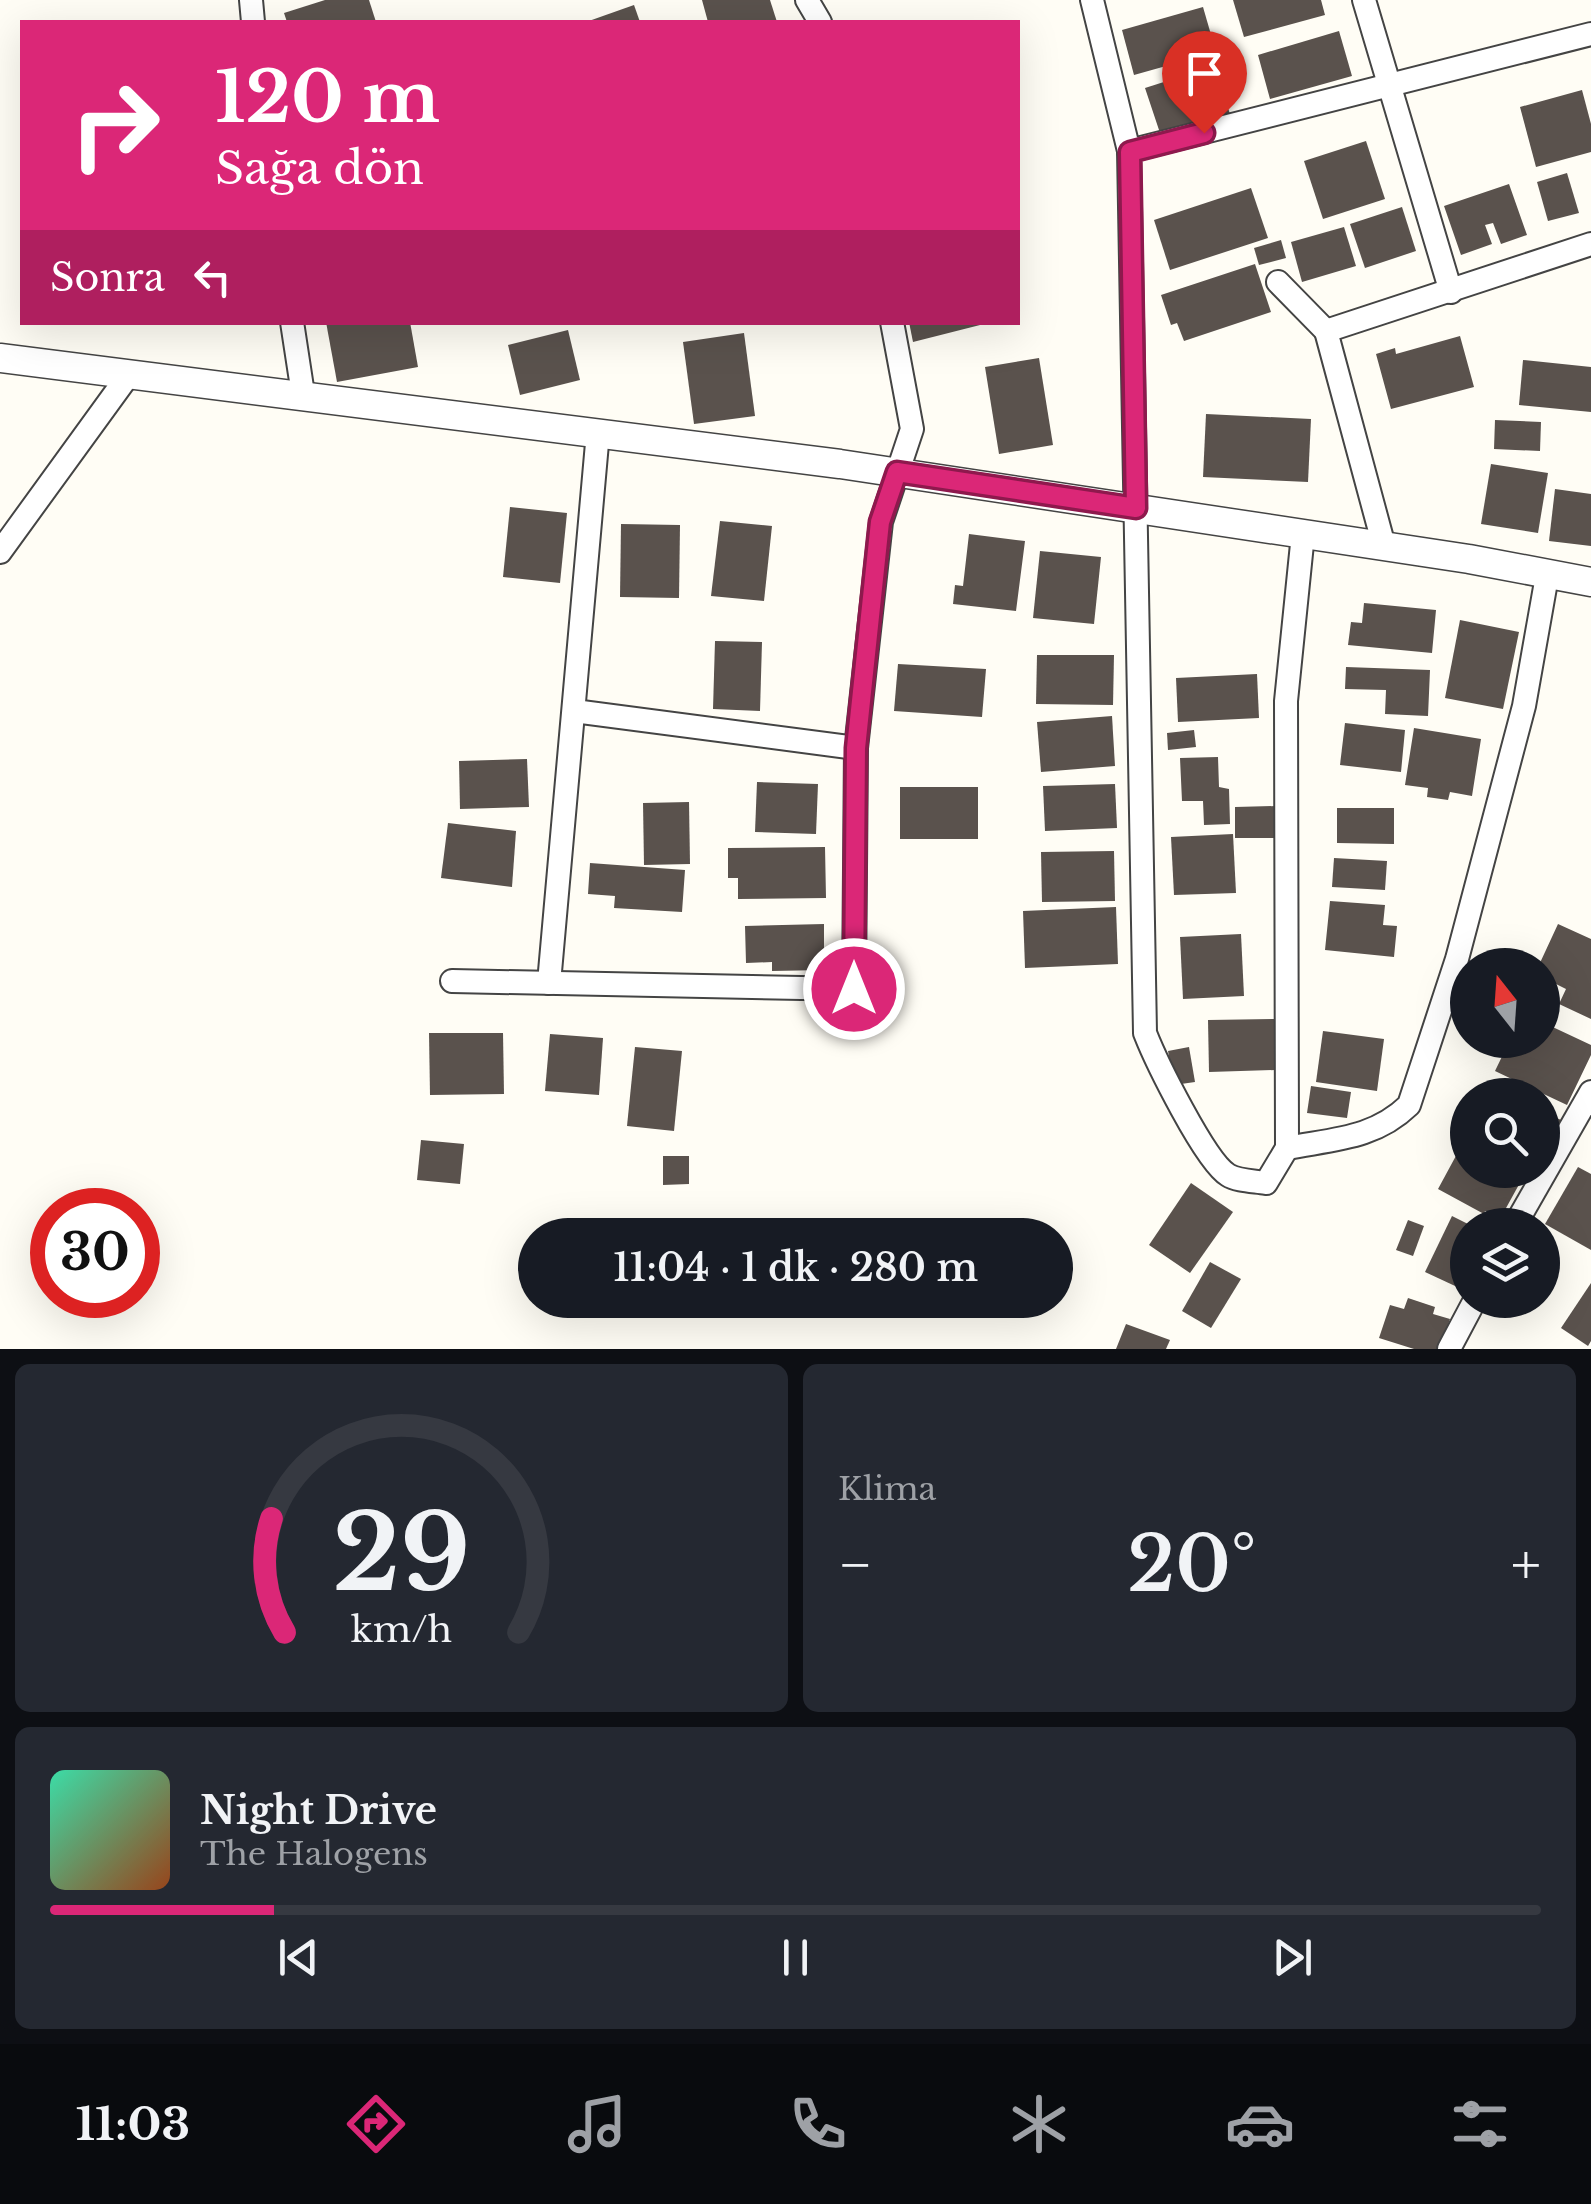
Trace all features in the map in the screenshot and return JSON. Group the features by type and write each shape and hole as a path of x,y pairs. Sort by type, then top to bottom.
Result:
{"street":[{"path":"1092,0 1130,152 1146,1033 1168,1086 1214,1161 1228,1176 1266,1183 1287,1148 1286,702 1303,534"},
{"path":"1364,0 1451,292"},
{"path":"1130,152 1591,34"},
{"path":"1326,331 1591,244"},
{"path":"1278,282 1326,331 1384,546"},
{"path":"292,325 303,394"},
{"path":"452,981 854,989 856,748 880,522 912,429 893,325"},
{"path":"0,358 897,472 1469,559 1591,582"},
{"path":"0,552 130,373"},
{"path":"549,983 598,432"},
{"path":"1287,1148 1374,1131 1409,1105 1458,959 1524,706 1547,576"},
{"path":"574,711 856,748"},
{"path":"1525,1208 1591,1092"},
{"path":"1450,1349 1466,1318"}],"building":[{"path":"325,0 369,0 375,20 286,20 284,13"},
{"path":"702,0 770,0 776,20 707,20"},
{"path":"1233,0 1321,0 1325,15 1244,37"},
{"path":"634,5 639,20 592,20"},
{"path":"1203,7 1216,52 1134,75 1122,30"},
{"path":"1339,31 1352,76 1270,99 1258,55"},
{"path":"1214,66 1231,117 1162,139 1145,88"},
{"path":"1582,90 1591,124 1591,152 1536,167 1520,107"},
{"path":"1366,141 1385,199 1323,219 1304,161"},
{"path":"1567,173 1579,213 1548,221 1537,182"},
{"path":"1509,184 1527,235 1501,244 1493,223 1485,225 1492,244 1461,255 1444,206"},
{"path":"1251,188 1268,238 1170,270 1154,220"},
{"path":"1402,207 1416,251 1365,268 1350,224"},
{"path":"1344,227 1356,266 1302,282 1291,242"},
{"path":"1281,240 1286,258 1259,265 1254,248"},
{"path":"1255,264 1271,312 1184,341 1177,323 1171,325 1161,295"},
{"path":"327,325 411,325 418,367 337,382"},
{"path":"910,325 980,325 913,342"},
{"path":"568,330 580,380 520,395 508,345"},
{"path":"744,333 755,416 694,424 683,342"},
{"path":"1460,336 1474,387 1391,409 1376,354 1395,348 1396,354"},
{"path":"1039,358 1053,445 999,454 985,367"},
{"path":"1523,360 1591,367 1591,412 1519,405"},
{"path":"1206,414 1311,419 1308,482 1203,477"},
{"path":"1495,420 1541,422 1540,451 1494,449"},
{"path":"1491,464 1548,473 1538,533 1481,524"},
{"path":"1555,489 1591,494 1591,546 1549,541"},
{"path":"510,507 567,513 560,583 503,577"},
{"path":"720,521 772,526 764,601 711,596"},
{"path":"621,524 680,525 679,598 620,597"},
{"path":"969,534 1025,541 1016,611 953,604 955,585 963,586"},
{"path":"1040,551 1101,557 1094,624 1033,618"},
{"path":"1364,603 1436,610 1432,653 1348,645 1351,622 1362,623"},
{"path":"1460,620 1519,632 1503,709 1445,698"},
{"path":"715,641 762,642 760,711 713,709"},
{"path":"1037,655 1114,655 1113,705 1036,704"},
{"path":"898,664 986,669 982,717 894,711"},
{"path":"1346,667 1430,670 1428,716 1385,714 1386,690 1345,689"},
{"path":"1257,674 1259,718 1178,722 1176,678"},
{"path":"1112,716 1115,766 1041,772 1037,722"},
{"path":"1345,723 1405,730 1401,772 1340,765"},
{"path":"1414,728 1481,739 1472,796 1450,792 1448,800 1427,797 1428,788 1405,785"},
{"path":"1194,730 1196,747 1168,750 1167,733"},
{"path":"1218,757 1219,787 1229,789 1230,824 1204,825 1203,801 1182,801 1180,758"},
{"path":"527,759 529,807 460,809 459,761"},
{"path":"757,782 818,784 816,834 755,832"},
{"path":"1115,784 1117,828 1045,831 1043,786"},
{"path":"900,787 978,787 978,839 900,839"},
{"path":"689,802 690,864 644,865 643,803"},
{"path":"1276,806 1276,838 1235,838 1235,807"},
{"path":"1337,808 1394,808 1394,844 1337,843"},
{"path":"448,823 516,831 512,887 441,878"},
{"path":"1233,834 1236,893 1174,895 1171,837"},
{"path":"825,847 826,898 738,899 738,878 728,878 728,848"},
{"path":"1114,851 1115,901 1042,902 1041,852"},
{"path":"1334,858 1387,861 1385,890 1332,887"},
{"path":"590,863 685,870 682,912 614,908 615,896 588,894"},
{"path":"1330,901 1385,905 1383,925 1397,926 1394,957 1325,950"},
{"path":"1116,907 1118,964 1025,968 1023,911"},
{"path":"824,924 824,970 772,971 772,962 746,963 745,926"},
{"path":"1558,924 1591,939 1591,1019 1560,1004 1566,989 1560,986 1560,948 1547,948"},
{"path":"1241,934 1244,996 1183,999 1180,937"},
{"path":"1274,1019 1275,1070 1209,1072 1208,1020"},
{"path":"1560,1030 1591,1045 1591,1055 1567,1105 1560,1102 1560,1078 1510,1078 1495,1071 1501,1058 1560,1058"},
{"path":"1323,1031 1384,1039 1377,1091 1316,1082"},
{"path":"429,1033 503,1033 504,1094 430,1095"},
{"path":"550,1034 603,1038 599,1095 545,1091"},
{"path":"635,1047 682,1051 674,1131 627,1126"},
{"path":"1189,1047 1195,1082 1174,1085 1168,1051"},
{"path":"1311,1086 1351,1092 1347,1118 1307,1113"},
{"path":"421,1140 464,1144 460,1184 417,1180"},
{"path":"663,1156 689,1156 689,1184 663,1185"},
{"path":"1450,1167 1450,1188 1517,1188 1506,1208 1473,1208 1438,1189"},
{"path":"1578,1167 1591,1174 1591,1250 1560,1232 1560,1208 1554,1208"},
{"path":"1191,1183 1233,1212 1190,1273 1149,1245"},
{"path":"1408,1220 1424,1226 1413,1256 1396,1250"},
{"path":"1450,1220 1450,1284 1425,1272"},
{"path":"1210,1262 1241,1279 1211,1328 1182,1311"},
{"path":"1591,1283 1591,1341 1588,1346 1561,1328"},
{"path":"1408,1298 1435,1307 1433,1314 1450,1319 1440,1349 1414,1349 1379,1338 1390,1305 1404,1309"},
{"path":"1126,1324 1170,1340 1166,1349 1116,1349"}],"route":[{"path":"854,989 856,748 880,522 897,472 1136,508 1130,152 1204,133"}]}
